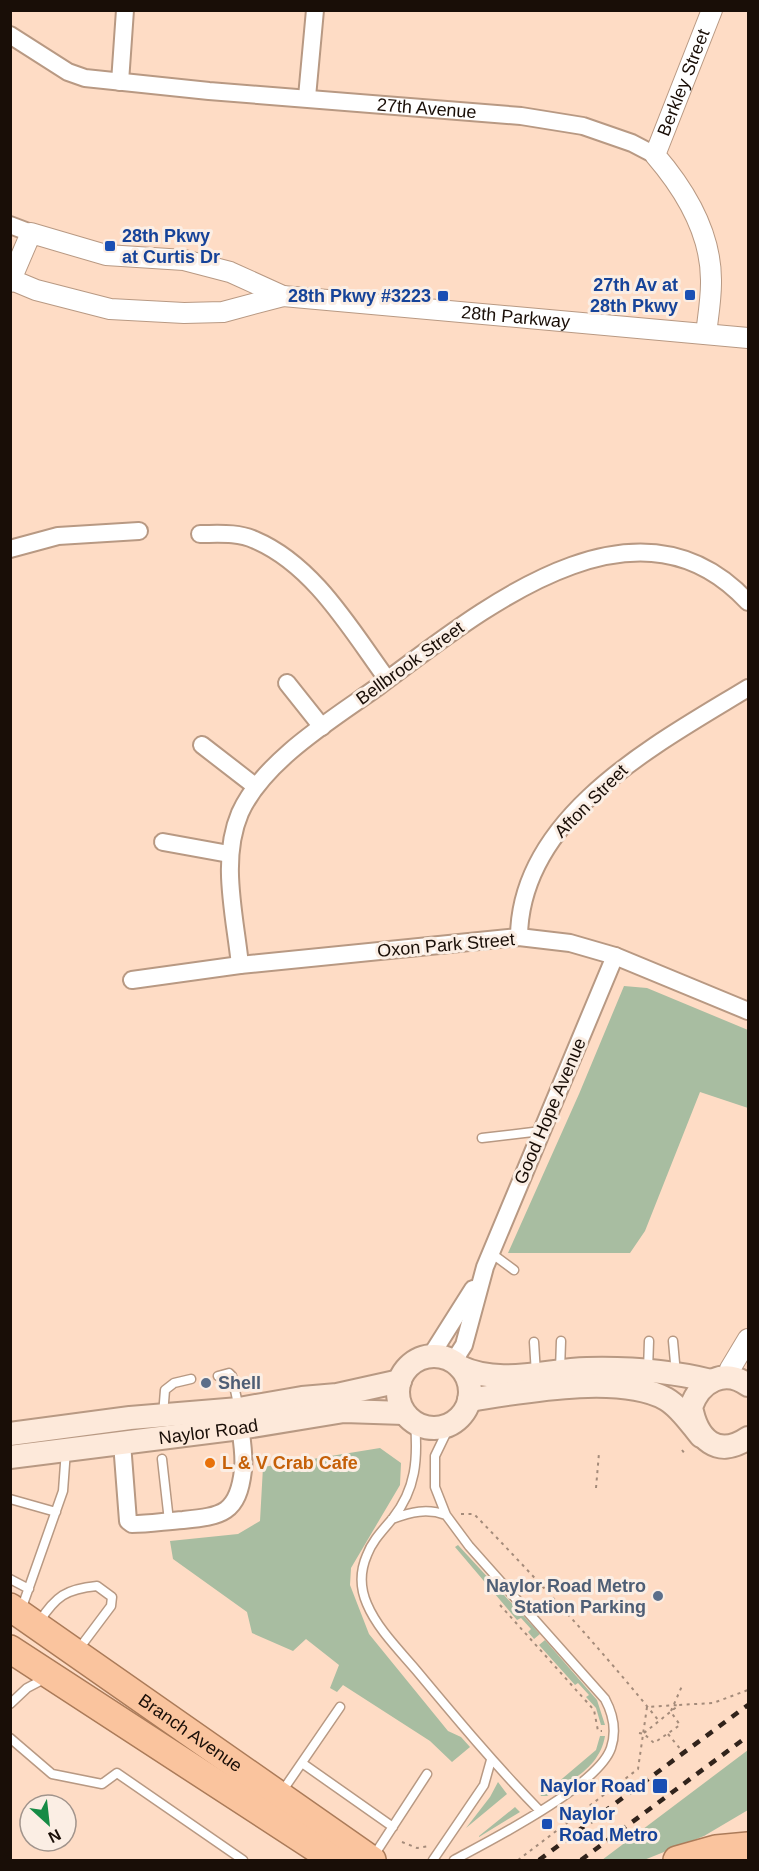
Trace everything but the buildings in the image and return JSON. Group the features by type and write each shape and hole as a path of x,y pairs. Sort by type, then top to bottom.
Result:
{"highway":[{"name":"Branch Avenue","path":"24,1609 76,1652 372,1860"},
{"name":"Branch Avenue","path":"10,1649 334,1860"},
{"path":"677,1860 716,1849 748,1846"}],"main road":[{"path":"456,1364 467,1377 470,1400 466,1410 450,1425 438,1428 410,1418 399,1403 400,1381 411,1364 430,1357 456,1364 474,1374 496,1377 588,1369 673,1372 730,1381"},
{"name":"Naylor Road","path":"10,1457 122,1443 400,1381"},
{"path":"701,1436 692,1407 701,1387 730,1381"},
{"path":"470,1400 531,1390 567,1388 608,1386 644,1391 667,1400 701,1436 719,1446 742,1446"},
{"name":"Naylor Road","path":"10,1434 163,1416 239,1418 344,1411 410,1418"}],"street":[{"path":"120,82 125,10"},
{"path":"307,97 315,10"},
{"name":"Berkley Street","path":"655,155 712,10"},
{"name":"27th Avenue","path":"10,35 68,72 85,78 520,116 583,126 632,143 655,155 683,191 705,242 711,284 706,334"},
{"name":"28th Parkway","path":"10,225 31,234 106,255 184,260 230,273 283,296 748,338"},
{"path":"11,280 31,234"},
{"name":"28th Parkway","path":"11,280 36,290 110,309 184,313 223,312 283,296"},
{"path":"10,549 58,536 140,531"},
{"path":"200,534 234,534 254,539 287,559 318,588 387,679"},
{"name":"Bellbrook Street","path":"240,965 229,854 240,813 255,786 268,772 322,727 476,613 532,583 593,559 637,552 676,555 716,574 748,602"},
{"path":"287,683 322,727"},
{"name":"Afton Street","path":"519,937 519,919 534,871 551,841 578,810 626,765 748,688"},
{"path":"202,745 255,786"},
{"path":"163,842 229,854"},
{"name":"Oxon Park Street","path":"132,980 240,965 519,937 570,943 615,956 748,1011"},
{"name":"Good Hope Avenue","path":"456,1364 464,1345 488,1260 615,956"},
{"name":"Good Hope Avenue","path":"430,1357 488,1260"},
{"path":"730,1381 730,1369 748,1339"},
{"path":"122,1443 128,1521 132,1524 216,1516 229,1509 238,1496 244,1468 239,1418"}],"lane":[{"path":"482,1138 541,1131"},
{"path":"488,1260 514,1270"},
{"path":"560,1371 561,1341"},
{"path":"648,1372 649,1341"},
{"path":"673,1341 675,1363 673,1372"},
{"path":"534,1342 536,1374"},
{"path":"218,1376 229,1373 232,1376 239,1418"},
{"path":"163,1416 165,1390 174,1383 191,1379"},
{"path":"410,1418 416,1474 403,1504 377,1538 364,1565 361,1576 367,1605 390,1640 491,1760 540,1811"},
{"path":"450,1425 435,1456 435,1487 446,1515 469,1546 605,1699 614,1717 611,1748 590,1776 540,1811 454,1860"},
{"path":"24,1609 63,1491 66,1450"},
{"path":"162,1460 169,1521"},
{"path":"10,1499 56,1512"},
{"path":"392,1519 411,1512 433,1510 446,1515"},
{"path":"10,1579 24,1609"},
{"path":"24,1609 52,1602 77,1588 97,1586 112,1597 111,1606 76,1652"},
{"path":"10,1704 27,1688 52,1676"},
{"path":"280,1796 340,1707"},
{"path":"10,1738 52,1774 102,1784 117,1773 243,1860"},
{"path":"433,1860 484,1785 491,1760"},
{"path":"302,1763 393,1827"},
{"path":"372,1860 428,1774"}],"path":[{"path":"682,1450 684,1454"},
{"path":"596,1488 599,1453"},
{"path":"460,1514 474,1514 594,1644 659,1721"},
{"path":"500,1605 594,1710 598,1731 605,1731"},
{"path":"671,1712 681,1686"},
{"path":"647,1707 713,1703 748,1690"},
{"path":"644,1734 679,1705"},
{"path":"518,1860 638,1768 647,1707"},
{"path":"639,1733 644,1734 654,1743 668,1734 680,1725 671,1712"},
{"path":"668,1734 686,1756"},
{"path":"402,1842 417,1848 447,1841"}],"green space":[{"path":"624,986 647,988 748,1030 748,1108 700,1092 645,1231 630,1253 508,1253 579,1094"},
{"path":"380,1448 401,1463 400,1485 351,1568 350,1585 369,1634 448,1731 461,1737 470,1747 452,1762 430,1741 343,1685 337,1692 330,1688 339,1665 306,1639 293,1651 252,1633 247,1612 173,1559 170,1541 238,1534 260,1521 263,1467"},
{"path":"458,1545 540,1634 534,1639 528,1632 531,1629 521,1618 517,1620 455,1547"},
{"path":"545,1640 597,1700 605,1725 601,1725 596,1708 586,1697 589,1695 578,1683 575,1685 539,1645"},
{"path":"600,1736 605,1736 602,1747 591,1764 566,1784 547,1796 541,1796 539,1792 544,1786 550,1789 596,1750"},
{"path":"748,1750 748,1810 704,1836 644,1860 602,1860"},
{"path":"498,1782 507,1794 466,1828 490,1797"},
{"path":"515,1807 520,1812 479,1837 479,1836"}],"railway":[{"path":"539,1860 748,1705"},
{"path":"581,1860 748,1736"}],"place":[{"name":"28th Pkwy at Curtis Dr","path":"110,246"},
{"name":"27th Av at 28th Pkwy","path":"690,295"},
{"name":"28th Pkwy #3223","path":"443,296"},
{"name":"Shell","path":"206,1383"},
{"name":"L & V Crab Cafe","path":"210,1463"},
{"name":"Naylor Road Metro Station Parking","path":"658,1596"},
{"name":"Naylor Road","path":"660,1786"},
{"name":"Naylor Road Metro","path":"547,1824"}]}
